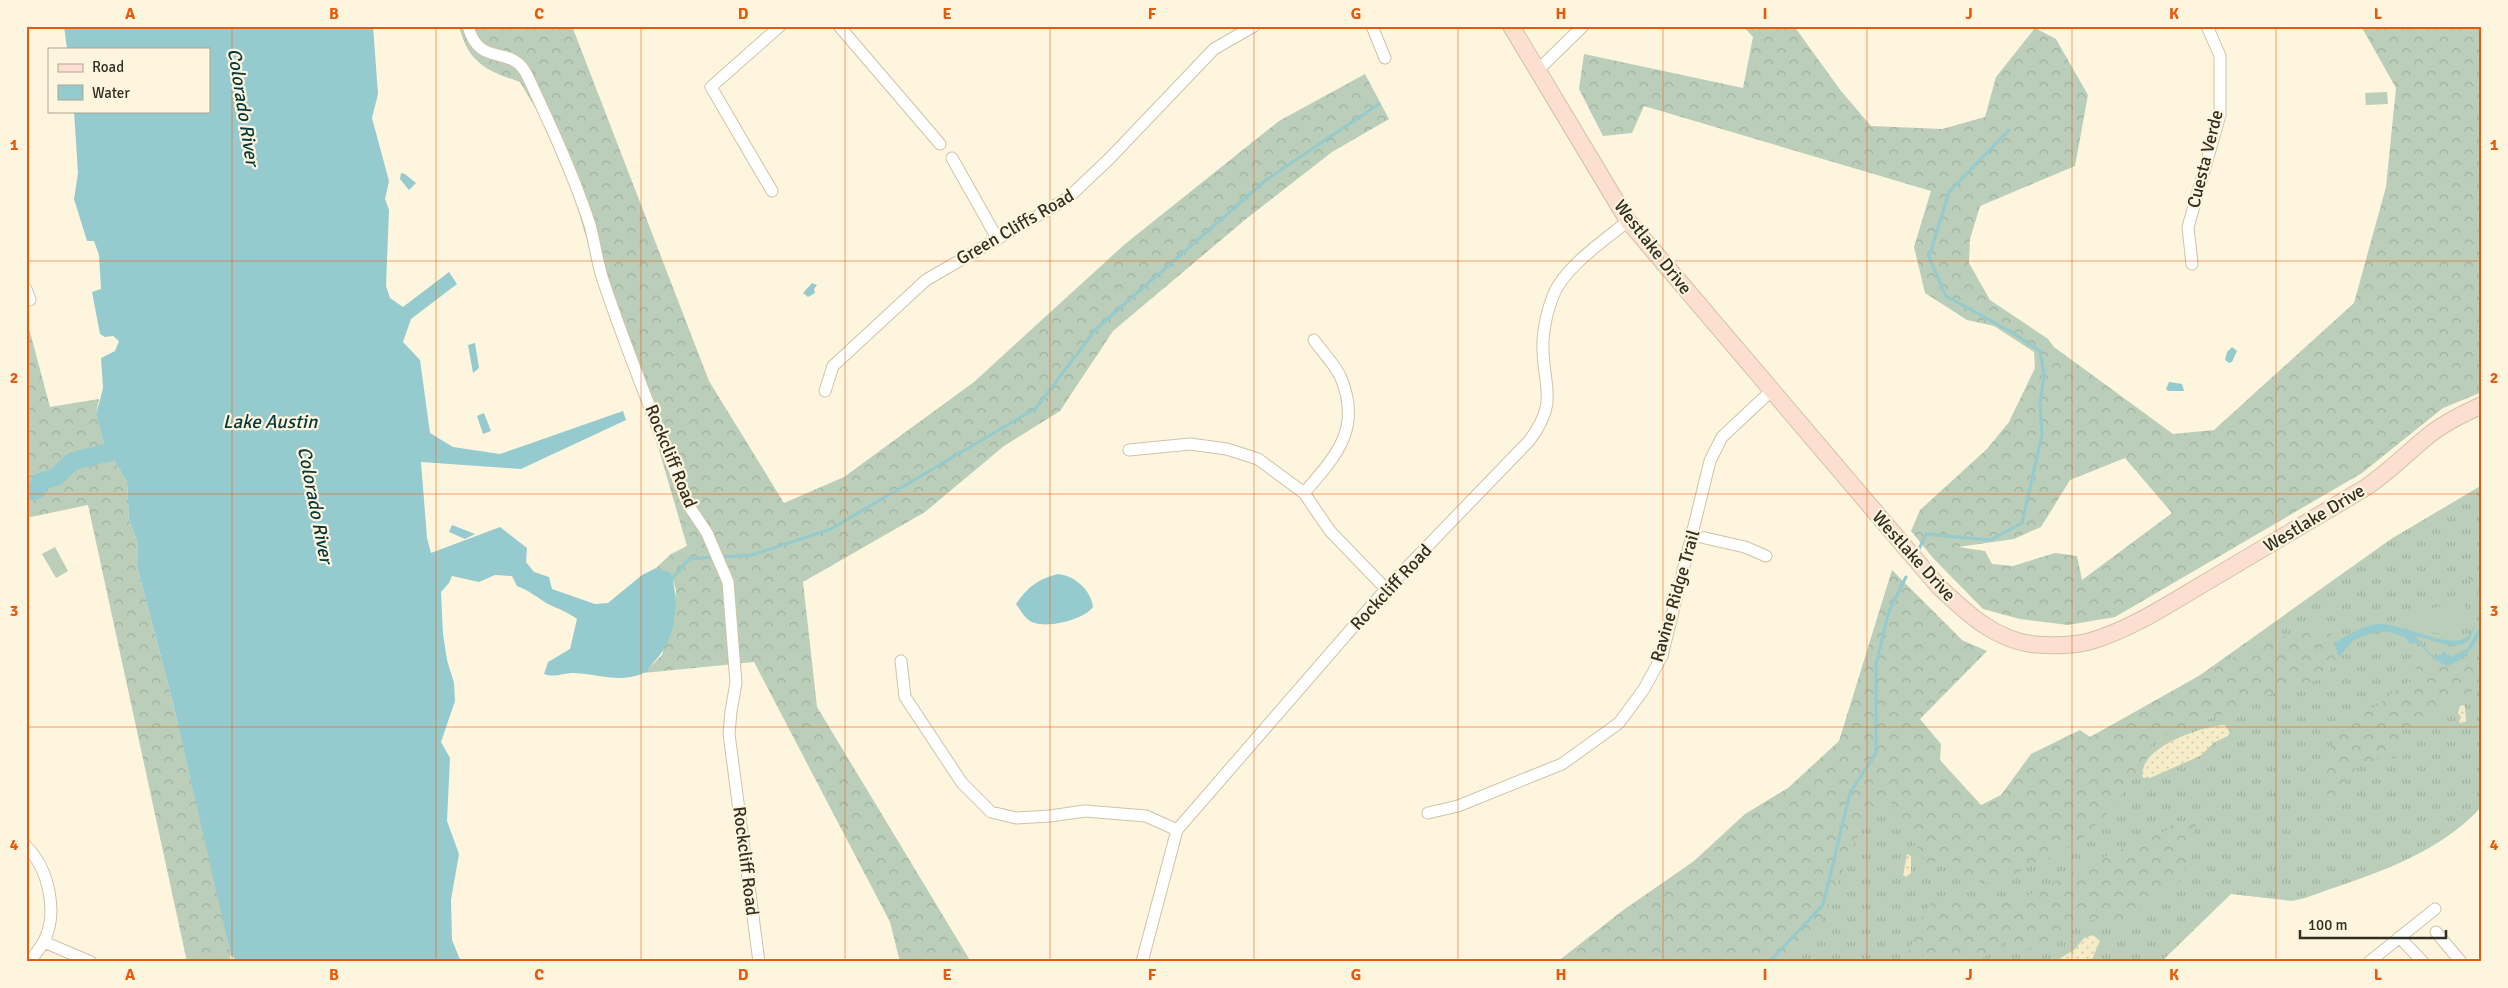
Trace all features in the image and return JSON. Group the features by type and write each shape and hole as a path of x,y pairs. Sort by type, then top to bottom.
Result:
{"street":[{"name":"Rockcliff Road","path":"468,26 470,35 480,49 515,59 526,72 568,165 590,226 603,280 686,503 708,533 728,582 736,683 731,711 730,734 759,962"},
{"path":"772,191 711,87 780,26"},
{"path":"839,26 940,144"},
{"name":"Green Cliffs Road","path":"825,391 833,366 926,280 1068,198 1110,158 1214,49 1254,26"},
{"path":"1372,26 1385,58"},
{"name":"Westlake Drive","path":"1511,26 1539,69 1628,221 1939,587 1971,618 1987,628 2016,640 2029,644 2064,645 2090,641 2122,628 2180,598 2365,488 2453,419 2482,406"},
{"path":"1539,69 1583,26"},
{"name":"Cuesta Verde","path":"2192,264 2188,227 2220,115 2220,56 2207,26"},
{"path":"952,158 997,238"},
{"name":"Rockcliff Road","path":"1142,962 1178,830 1386,589 1529,442 1542,424 1549,393 1543,340 1554,294 1566,276 1592,250 1628,221"},
{"path":"1304,493 1331,461 1346,436 1350,407 1340,376 1314,340"},
{"name":"Ravine Ridge Trail","path":"1428,813 1458,806 1562,764 1619,723 1644,689 1662,656 1710,461 1722,437 1771,390"},
{"path":"1129,450 1190,444 1227,449 1258,460 1304,493 1330,531 1386,589"},
{"path":"1692,535 1745,548 1766,556"},
{"path":"901,661 905,698 962,783 991,812 1016,818 1085,811 1146,816 1178,830"},
{"path":"26,846 42,868 50,904 44,942 29,962"},
{"path":"2369,962 2435,909"},
{"path":"2436,932 2461,962"},
{"path":"2399,937 2423,962"},
{"path":"44,942 91,962"}],"green space":[{"path":"459,26 572,26 709,381 784,503 844,477 974,382 1125,244 1279,121 1365,74 1389,119 1332,152 1246,219 1113,331 1060,411 1004,446 925,512 803,582 817,707 971,962 900,962 890,922 754,662 644,673 662,655 675,599 676,590 671,574 656,568 671,554 687,546 645,402 603,293 571,187 540,116 520,82 498,74 480,64 468,49"},
{"path":"1743,26 1794,26 1841,91 1871,126 1942,129 1985,117 1996,77 2035,28 2056,39 2088,95 2075,166 1980,206 1970,239 1969,263 1990,300 2048,339 2054,347 2173,434 2214,430 2354,303 2386,187 2396,88 2361,26 2482,26 2482,392 2443,408 2362,473 2115,617 2068,625 2020,619 1983,609 1933,558 1911,531 1920,510 1987,449 2009,422 2035,368 2034,352 1994,326 1967,320 1925,293 1914,247 1931,191 1644,106 1632,133 1603,136 1579,89 1584,54 1743,88 1753,37","holes":["2125,458 2172,513 2082,580 2077,556 2055,553 2013,566 1992,564 1985,551 1958,547 2014,539 2041,527 2070,480"]},
{"path":"2387,92 2388,104 2366,105 2365,93"},
{"path":"26,317 50,407 99,399 96,415 104,443 127,482 129,520 138,543 137,566 173,703 224,920 231,955 229,962 187,962 88,505 26,518"},
{"path":"2482,485 2482,806 2464,824 2422,852 2376,873 2292,901 2231,894 2161,962 1671,962 1879,786 1980,832 2391,539"},
{"path":"55,547 68,571 56,578 42,554"},
{"path":"2469,560 2482,561 2482,610 2478,603 2478,590 2465,574 2468,570"},
{"path":"1892,570 1962,640 1987,651 1920,719 1941,744 1940,760 1981,805 2001,795 2031,754 2080,730 2090,737 2229,659 2307,627 2322,626 2330,632 2339,661 2333,664 2326,677 2238,705 2222,714 2160,738 2151,745 2147,758 2113,807 2081,840 2051,857 1993,884 1980,882 1955,868 1953,861 1938,859 1930,866 1927,864 1909,833 1909,826 1895,812 1891,802 1878,798 1852,848 1823,919 1815,933 1809,938 1801,939 1798,947 1799,955 1794,962 1557,962 1622,911 1694,861 1745,814 1788,788 1839,741"},
{"path":"2453,601 2465,606 2468,617 2463,625 2456,629 2439,633 2420,630 2404,624 2407,613 2411,610 2438,607"},
{"path":"2482,636 2482,686 2448,704 2425,724 2415,724 2398,733 2403,758 2376,758 2359,766 2350,775 2339,793 2326,799 2323,793 2327,757 2335,738 2359,715 2381,703 2390,694 2412,679 2418,665 2430,663 2442,667 2456,665 2466,657"},
{"path":"2194,821 2196,825 2186,855 2184,876 2181,881 2142,905 2122,926 2109,918 2091,920 2022,953 2013,940 2007,941 1977,962 1920,962 1923,955 1919,952 1914,955 1911,961 1907,959 1906,955 1917,934 1924,910 1933,902 1945,898 2023,898 2094,861 2167,830 2175,822"}],"sand":[{"path":"2463,705 2465,707 2466,721 2462,724 2459,722 2461,717 2458,713 2460,706"},
{"path":"2225,725 2230,732 2228,736 2215,742 2200,756 2150,778 2143,778 2144,767 2150,757 2160,748 2187,734"},
{"path":"1907,854 1911,856 1911,873 1906,877 1903,875"},
{"path":"2093,935 2100,941 2091,962 2054,962 2074,950 2084,938"}],"water":[{"name":"Lake Austin","path":"64,26 373,26 378,94 372,118 389,181 385,199 389,210 386,286 390,298 403,307 449,272 457,284 411,319 403,342 420,360 430,433 453,447 500,454 623,411 626,420 521,469 421,462 427,538 431,553 500,527 527,548 526,562 534,572 549,577 552,589 595,604 608,603 642,575 656,568 671,573 675,597 674,621 667,644 661,654 644,673 633,677 616,678 574,673 544,674 548,662 570,649 577,619 517,586 512,576 495,575 479,582 452,576 441,592 443,634 447,660 454,683 455,701 441,742 450,758 447,821 459,854 451,900 452,940 461,962 238,962 231,955 173,703 137,566 138,543 129,520 127,482 104,443 96,415 103,388 101,358 115,351 119,341 113,336 105,337 100,334 92,292 101,289 99,255 94,241 87,241 74,199 78,173 74,112 210,112 210,48 67,48"},
{"path":"401,173 416,183 409,190 400,179"},
{"path":"812,283 817,285 814,289 815,293 808,297 803,293"},
{"path":"475,343 479,368 473,373 468,345"},
{"path":"2232,347 2237,351 2232,362 2229,363 2225,360 2227,352"},
{"path":"2169,382 2182,384 2184,391 2168,391 2166,389"},
{"path":"484,413 491,431 483,434 477,416"},
{"path":"452,525 475,534 465,539 449,532"},
{"path":"1058,574 1064,575 1081,585 1089,595 1093,607 1083,615 1067,621 1049,624 1032,622 1016,604 1034,584"},
{"path":"2482,605 2470,639 2464,643 2458,645 2443,644 2415,636 2435,658 2441,655 2443,651 2451,657 2467,649 2482,623 2480,633 2470,649 2458,661 2447,666 2434,658 2418,642 2410,644 2405,637 2389,632 2376,632 2353,640 2339,657 2334,643 2361,628 2380,624 2438,639 2459,640 2467,637 2474,627"}],"waterway":[{"path":"721,557 752,555 831,529 1036,408 1096,329 1266,180 1379,104"},
{"path":"1919,549 1926,534 1990,540 2022,523 2042,435 2040,403 2044,375 2040,351 2013,333 1946,296 1929,257 1949,192 2009,130"},
{"path":"26,491 37,490 40,482 56,477 73,461 131,447"},
{"path":"671,580 689,559 714,557"},
{"path":"1766,962 1772,959 1823,905 1850,793 1876,753 1876,664 1889,611 1906,577"}],"water label":[{"name":"Colorado River","path":"243,107"},
{"name":"Colorado River","path":"315,505"}]}
